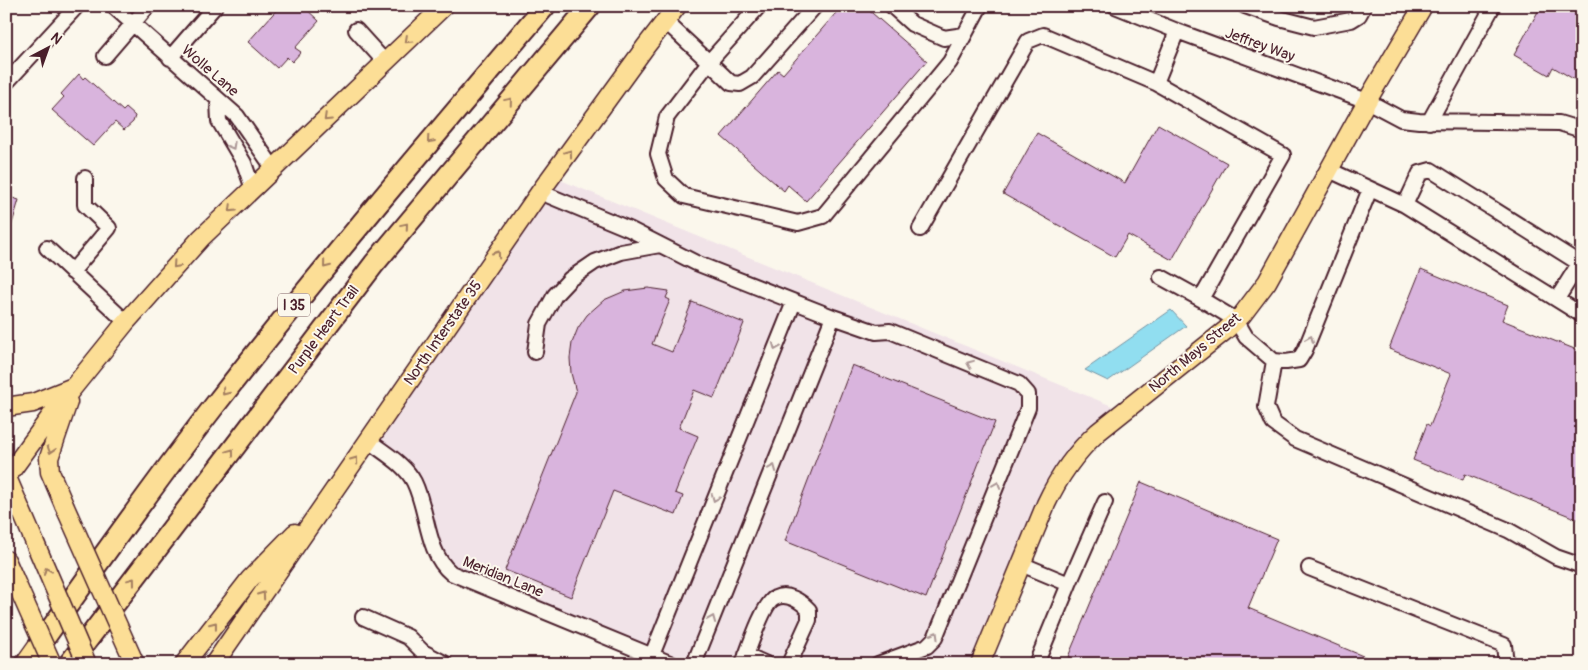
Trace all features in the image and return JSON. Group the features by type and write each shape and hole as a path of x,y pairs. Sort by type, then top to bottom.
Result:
{"highway":[{"path":"462,103 535,6"},
{"name":"I 35","path":"26,664 133,514 288,312 423,148 545,6"},
{"name":"Purple Heart Trail","path":"70,663 374,264 590,6"},
{"path":"12,664 133,514"}],"main road":[{"path":"70,663 35,543 7,477 73,387 126,322 201,238 444,6"},
{"name":"North Interstate 35","path":"214,664 540,192 677,6"},
{"name":"North Mays Street","path":"980,664 1055,483 1082,447 1098,432 1236,320 1256,298 1267,282 1367,101 1423,6"},
{"path":"6,407 33,403 73,387"},
{"path":"73,387 49,458 50,472 136,664"},
{"path":"184,664 250,579 328,500"},
{"path":"10,568 70,663"}],"street":[{"path":"6,83 77,6"},
{"name":"Wolle Lane","path":"113,6 237,116 274,170"},
{"path":"105,56 148,6"},
{"path":"170,58 215,6"},
{"path":"759,6 709,62 667,117 658,154 666,178 684,196 798,223 823,216 950,62 980,6"},
{"path":"665,21 730,83 740,84 752,77 815,6"},
{"path":"892,6 912,24 944,38 964,35"},
{"name":"Jeffrey Way","path":"1115,6 1177,32 1367,101 1401,119 1429,122 1559,123 1582,130"},
{"path":"1245,6 1279,18 1314,27 1351,20 1359,15 1364,6"},
{"path":"1429,122 1493,6"},
{"path":"356,30 385,62"},
{"path":"1156,82 1177,32"},
{"path":"920,229 1028,41 1043,35 1156,82 1284,155 1201,299"},
{"path":"218,101 219,121 244,163 253,189"},
{"path":"1329,170 1405,205 1582,315"},
{"path":"1405,205 1420,173 1430,170 1581,261 1556,299"},
{"path":"72,272 109,228 85,205 85,178"},
{"path":"1161,277 1236,320 1246,337 1274,361 1298,360 1305,350 1370,190"},
{"path":"540,192 628,229 696,263 833,317 876,332 890,332 1019,384 1028,394 1028,408 936,638 927,646 878,664"},
{"path":"535,352 539,324 555,295 570,279 595,262 621,252 660,245"},
{"path":"47,248 126,322"},
{"path":"652,655 794,302"},
{"path":"694,664 833,317"},
{"path":"1274,361 1266,407 1273,423 1295,439 1508,530 1556,557 1582,566"},
{"path":"382,422 380,440 387,455"},
{"name":"Meridian Lane","path":"368,441 402,466 413,480 439,562 450,573 672,664"},
{"path":"1036,664 1105,502"},
{"path":"1021,564 1069,584"},
{"path":"1309,568 1504,645 1506,664"},
{"path":"766,664 744,660 766,607 774,598 786,596 802,602 809,610 809,620 789,664"},
{"path":"362,616 408,637 422,652 446,664"}],"shaded area":[{"path":"558,179 1117,408 1088,432 1062,458 1047,484 972,664 679,664 455,572 448,567 419,486 376,442"}],"water":[{"path":"1171,310 1186,326 1108,381 1085,370"}],"building":[{"path":"280,6 303,6 319,21 295,48 301,52 292,62 287,57 277,68 248,42"},
{"path":"842,6 864,6 927,61 806,201 788,185 784,191 721,136 778,70 783,74"},
{"path":"1541,6 1582,6 1582,84 1553,67 1549,75 1514,55"},
{"path":"79,74 83,79 85,77 123,111 126,108 135,116 133,122 124,130 115,122 93,146 52,110 64,97 61,94"},
{"path":"1158,124 1227,163 1172,260 1128,235 1115,257 1003,194 1037,133 1125,183"},
{"path":"6,196 19,200 9,234 6,233"},
{"path":"1421,269 1508,305 1502,320 1582,352 1582,521 1465,474 1463,480 1413,460 1427,424 1430,426 1451,374 1389,349"},
{"path":"648,288 669,291 666,298 670,300 652,344 672,352 692,302 744,323 714,398 694,390 679,428 698,436 675,493 683,496 676,515 613,491 571,597 505,570 576,392 571,373 570,358 572,343 578,328 587,315 604,300 625,291"},
{"path":"852,365 995,422 926,598 785,541"},
{"path":"1141,482 1277,539 1248,608 1382,664 1085,664 1068,657"}]}
